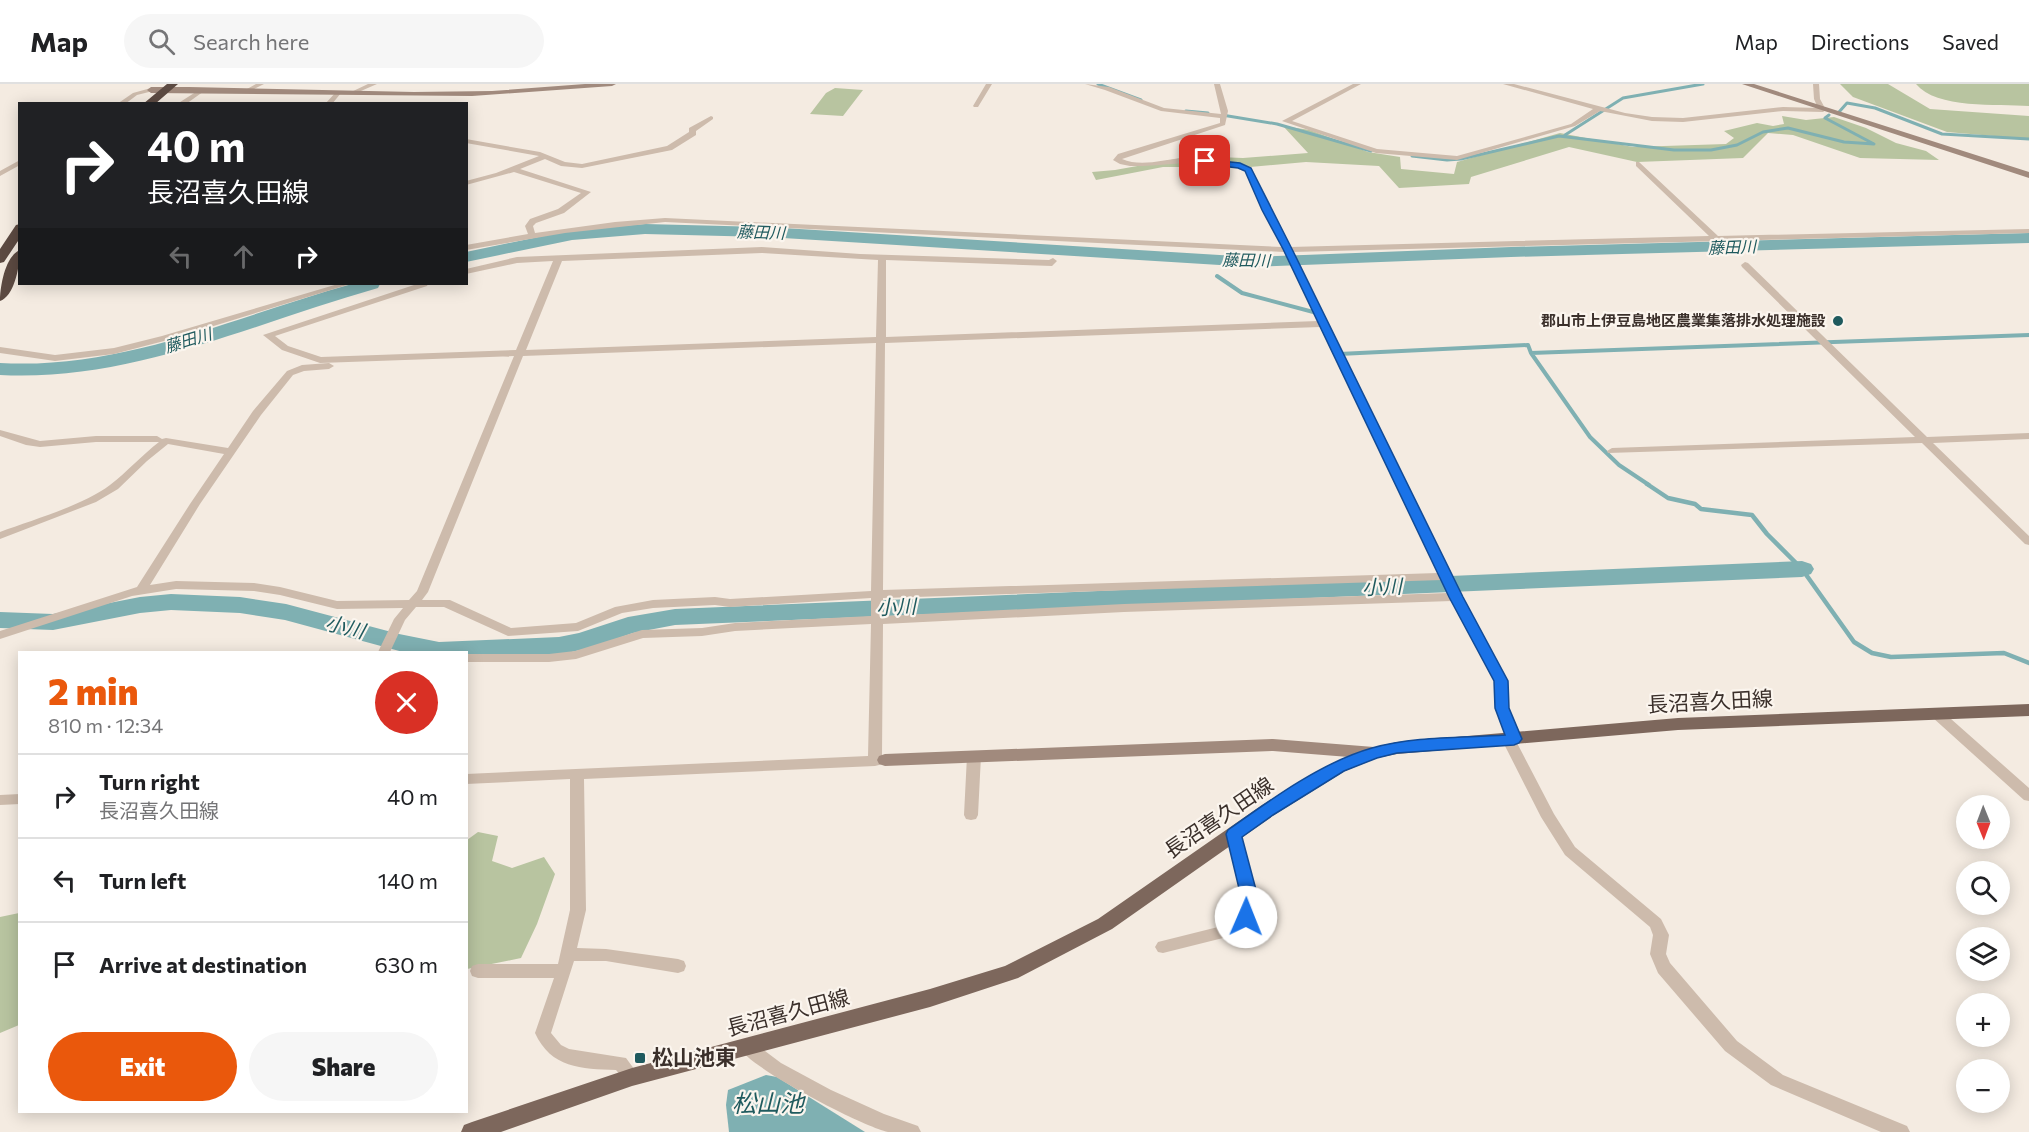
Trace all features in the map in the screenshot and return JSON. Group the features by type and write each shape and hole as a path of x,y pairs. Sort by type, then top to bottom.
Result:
{"highway":[{"path":"137,102 162,87"},
{"path":"150,102 162,87"},
{"path":"0,258 18,231"},
{"path":"2,291 18,257"}],"main road":[{"name":"長沼喜久田線","path":"472,1132 632,1077 930,998 1011,972 1105,924 1268,810 1339,767 1374,753 1397,748 1512,740 1678,724 2029,710"}],"street":[{"path":"250,89 261,84"},
{"path":"352,93 374,84"},
{"path":"123,102 135,94 162,87 338,93 464,94 612,84"},
{"path":"976,106 989,84"},
{"path":"1080,84 1107,88 1163,110 1223,116"},
{"path":"1217,84 1225,111 1223,116 1225,122 1220,126 1120,156 1117,160 1122,164 1187,160 1229,164 1248,169 1456,597 1501,681 1502,708 1512,740 1548,817 1570,850 1656,923 1661,935 1657,949 1658,958 1664,968 1731,1046 1777,1080 1901,1132"},
{"path":"1358,84 1286,122 1376,151 1430,159 1457,158 1573,125 1598,109"},
{"path":"1506,84 1634,117 1671,120 1783,109 1822,110"},
{"path":"1746,84 2029,175"},
{"path":"1816,84 1817,99 1822,110"},
{"path":"183,102 204,89"},
{"path":"330,102 338,93"},
{"path":"468,141 545,156 564,164 582,166 669,148 711,118"},
{"path":"468,182 516,170 545,156"},
{"path":"0,171 16,164"},
{"path":"1639,164 1716,239"},
{"path":"516,170 587,192 561,211 533,221 529,226 532,235"},
{"path":"468,248 532,235 615,223 665,220 1187,247 1288,249 2029,231"},
{"path":"468,272 517,260 762,250 882,258 1052,263 1053,261"},
{"path":"0,258 18,255"},
{"path":"880,761 877,619 882,258"},
{"path":"386,649 400,619 422,592 558,259"},
{"path":"1745,265 2029,542"},
{"path":"2,291 18,284"},
{"path":"0,350 55,358 114,351 343,285"},
{"path":"421,285 268,335 285,348 320,360 1324,324"},
{"path":"142,589 195,504 257,413 296,369 382,363 389,357"},
{"path":"0,433 40,444 96,439 157,439"},
{"path":"1612,452 2029,436"},
{"path":"0,536 92,500 114,487 166,441 232,452"},
{"path":"0,635 142,589 176,585 254,587 337,605 446,603 502,627 508,633 578,627 619,610 653,604 801,600 878,594 1446,576"},
{"path":"468,658 549,658 576,655 642,634 877,619 1456,597"},
{"path":"1937,714 2029,796"},
{"path":"468,779 1273,745 1374,753"},
{"path":"971,815 974,756"},
{"path":"577,775 578,910 564,971 543,1034 545,1041 552,1048 586,1061 620,1063 632,1077"},
{"path":"0,800 18,799"},
{"path":"1163,947 1235,928 1246,917 1250,901 1234,834"},
{"path":"568,954 606,955 678,966"},
{"path":"478,971 564,971"},
{"path":"747,1047 751,1053 771,1066 871,1118 898,1130 912,1132"}],"green space":[{"path":"1840,84 1888,84 1930,109 2029,116 2029,139 1947,132 1853,97"},
{"path":"1916,84 2029,84 2029,106 1968,104 1952,101 1925,92"},
{"path":"835,88 863,90 843,116 810,114 826,93"},
{"path":"1782,116 1806,120 1834,117 1866,128 1896,143 1926,151 1939,160 1860,158 1793,135 1768,133 1743,158 1637,162 1569,147 1471,177 1469,184 1399,188 1379,166 1306,162 1250,167 1163,167 1096,180 1092,172 1193,156 1243,158 1308,153 1283,126 1310,130 1368,152 1400,157 1401,169 1454,174 1457,162 1560,133 1633,147 1726,144 1734,138 1724,131 1757,123 1773,126 1784,124"},
{"path":"478,832 498,836 492,861 512,868 544,857 555,874 537,924 521,958 468,969 468,839"},
{"path":"18,913 18,1025 0,1033 0,917"}],"water":[{"name":"松山池","path":"766,1075 777,1077 865,1132 729,1132 726,1105 728,1090"}],"waterway":[{"path":"1098,84 1141,100"},
{"path":"1565,135 1623,98 1703,84"},
{"path":"1839,112 1847,103 1875,108 1942,134 2029,139"},
{"path":"1186,111 1208,113"},
{"path":"1222,115 1277,124 1371,151"},
{"path":"1412,156 1447,160 1461,159 1559,136 1674,150 1711,150 1737,145 1763,132 1788,128 1844,142 1874,144 1825,118 1829,115"},
{"name":"藤田川","path":"468,257 572,235 645,229 767,232 1252,262 1511,252 2029,238"},
{"path":"1217,276 1242,293 1317,313"},
{"name":"藤田川","path":"0,369 58,370 113,362 368,285"},
{"path":"1531,353 2029,335"},
{"path":"1339,354 1528,345 1531,353"},
{"path":"1531,353 1590,437 1619,465 1649,485"},
{"path":"1647,484 1668,498 1695,504 1701,509 1752,515 1767,534 1802,569 1854,642 1872,653 1891,657 2004,653 2029,663"},
{"name":"小川","path":"0,620 53,622 140,605 171,602 240,605 286,612 399,643 439,651 559,646 584,641 628,625 675,617 1802,569"}],"place":[{"name":"郡山市上伊豆島地区農業集落排水処理施設","path":"1838,321"},
{"name":"松山池東","path":"640,1058"}],"route":[{"path":"1205,161 1240,165 1248,169 1255,181 1266,210 1288,249 1456,597 1501,681 1502,708 1514,739 1397,748 1374,753 1339,767 1268,810 1234,834 1250,901 1246,917"}]}
